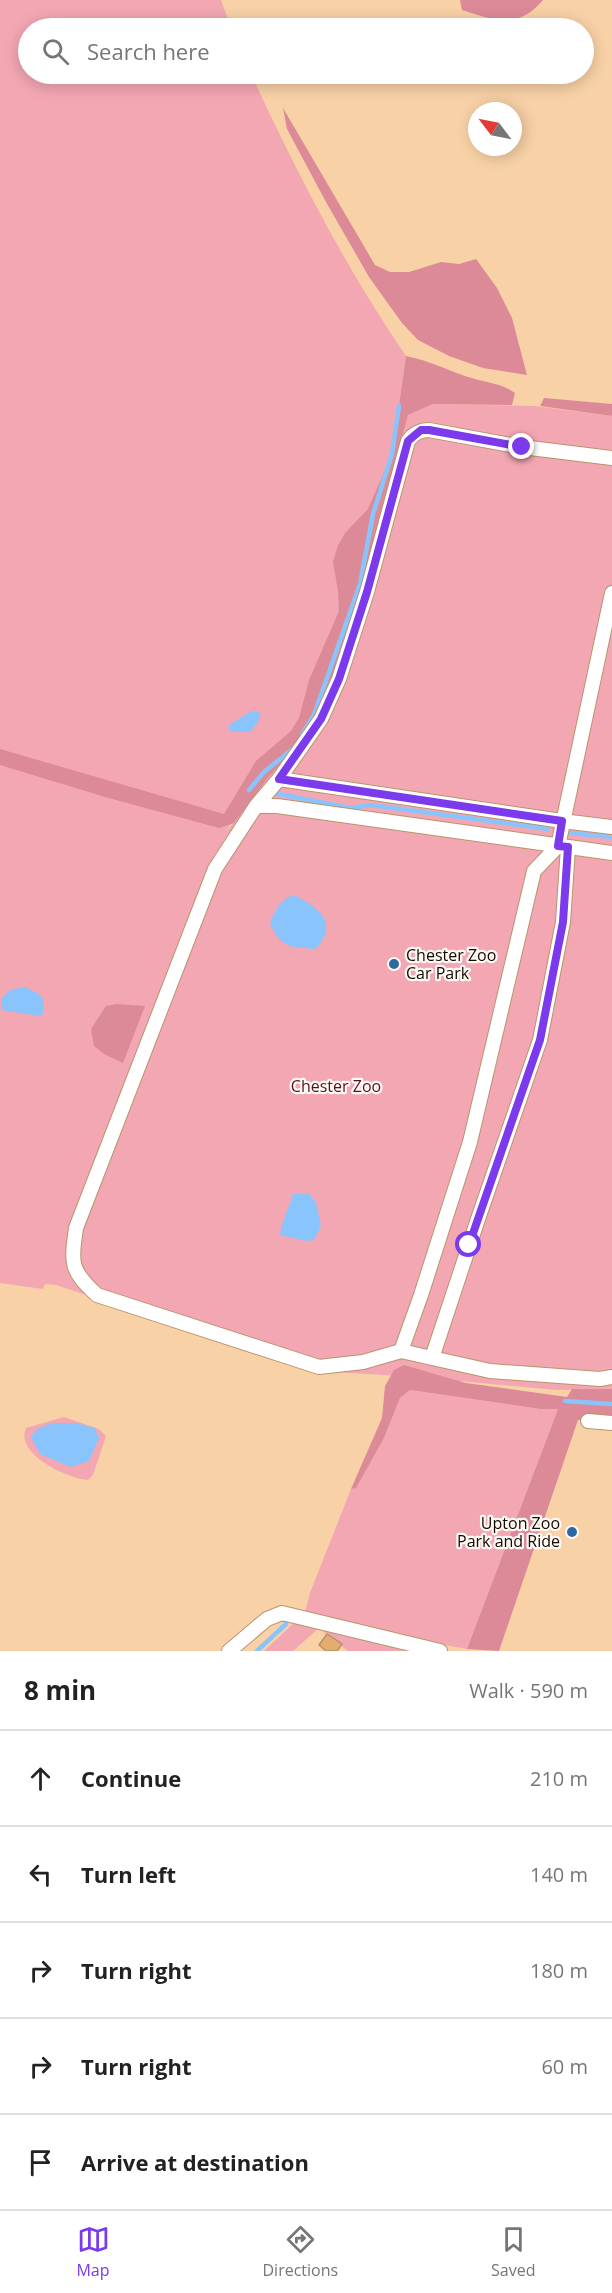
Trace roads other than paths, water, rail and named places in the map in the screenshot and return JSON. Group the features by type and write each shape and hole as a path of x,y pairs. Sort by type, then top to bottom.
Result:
{"lane":[{"path":"612,458 522,447 429,430 421,430 408,441 367,592 339,679 321,719 279,779 256,806 215,869 76,1228 72,1255 79,1278 97,1295 319,1367 363,1362 401,1352 490,1371 600,1379 612,1377"},
{"path":"432,1358 540,1040 563,922 562,821 605,659 612,593"},
{"path":"279,779 612,827"},
{"path":"256,806 277,806 612,853"},
{"path":"401,1352 470,1142 534,871 563,846"},
{"path":"588,1421 612,1423"},
{"path":"229,1651 267,1619 282,1613 441,1651"}],"water":[{"path":"251,711 261,713 258,722 250,732 231,732 228,726"},
{"path":"294,895 318,911 326,924 326,932 315,949 287,945 278,937 270,923 279,906"},
{"path":"24,987 43,999 43,1014 40,1016 1,1010 1,999 10,990"},
{"path":"293,1194 309,1194 316,1202 321,1226 314,1240 307,1241 280,1235"},
{"path":"55,1423 76,1423 95,1428 99,1438 89,1461 71,1467 40,1454 31,1437 42,1427"}],"waterway":[{"path":"302,734 314,715 360,584 373,514 392,454 399,406"},
{"path":"249,790 264,772 295,747"},
{"path":"274,793 350,808 371,805 548,829"},
{"path":"571,833 612,837"},
{"path":"565,1401 612,1404"},
{"path":"257,1651 286,1624"}],"place":[{"name":"Chester Zoo Car Park","path":"394,964"},
{"name":"Upton Zoo Park and Ride","path":"572,1532"}],"park label":[{"name":"Chester Zoo","path":"336,1086"}]}
